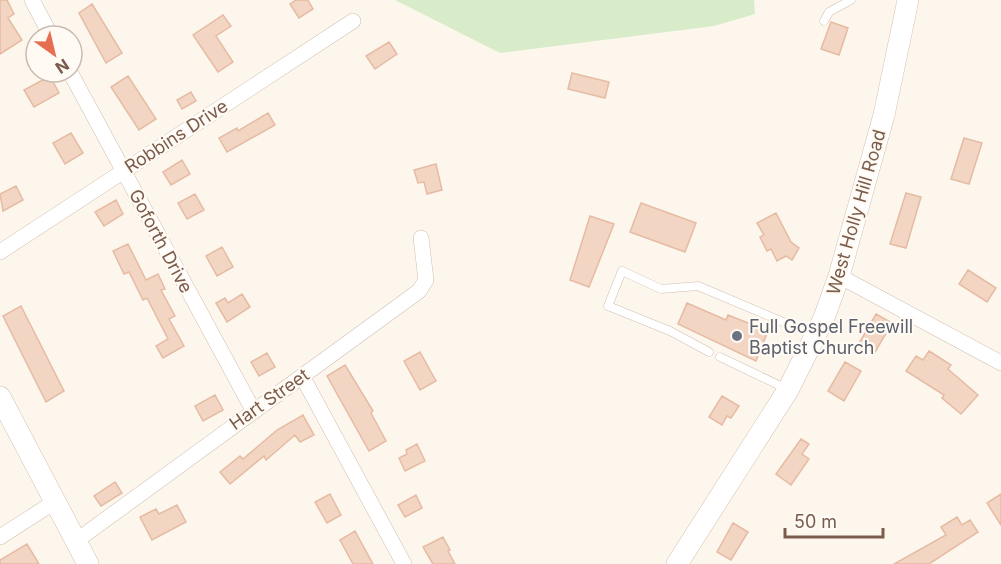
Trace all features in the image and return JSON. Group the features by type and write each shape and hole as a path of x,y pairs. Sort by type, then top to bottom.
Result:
{"street":[{"path":"32,0 45,24"},
{"name":"West Holly Hill Road","path":"677,564 788,390 816,336 839,276 884,114 908,0"},
{"name":"Robbins Drive","path":"0,252 353,21"},
{"name":"Goforth Drive","path":"76,84 253,410"},
{"name":"Hart Street","path":"76,541 419,291 426,280 421,238"},
{"path":"839,276 1001,363"},
{"path":"302,376 404,564"},
{"path":"0,397 88,564"},
{"path":"0,537 56,501"}],"lane":[{"path":"824,21 829,12 851,0"},
{"path":"709,352 670,331 608,306 622,271 661,289 698,286 816,336"},
{"path":"720,357 788,390"}],"green space":[{"path":"395,0 754,0 755,14 714,26 500,53"}],"building":[{"path":"0,0 7,0 14,14 8,18 22,40 0,54"},
{"path":"296,0 308,0 313,9 299,18 290,4"},
{"path":"92,4 122,53 106,63 79,13"},
{"path":"223,15 231,26 216,36 233,62 218,72 193,35"},
{"path":"831,22 848,28 839,55 821,49"},
{"path":"389,42 397,54 375,69 366,56"},
{"path":"572,73 609,82 605,98 568,89"},
{"path":"128,76 156,119 139,130 111,87"},
{"path":"35,84 54,84 59,93 34,107 24,90"},
{"path":"191,92 196,101 182,109 177,100"},
{"path":"268,113 275,125 227,152 219,138 237,128 238,131"},
{"path":"71,133 83,153 65,164 53,143"},
{"path":"964,138 982,143 969,184 951,179"},
{"path":"182,160 190,174 171,185 163,172"},
{"path":"436,164 442,190 427,194 424,182 418,183 414,170"},
{"path":"16,186 23,200 3,211 0,194"},
{"path":"906,193 921,197 906,248 890,244"},
{"path":"195,194 204,210 187,219 178,203"},
{"path":"116,200 123,214 104,226 95,212"},
{"path":"641,203 696,223 685,252 630,232"},
{"path":"776,213 791,242 799,248 792,260 786,256 777,261 771,249 767,251 760,237 764,235 757,223"},
{"path":"590,216 614,224 589,287 570,280"},
{"path":"128,244 146,280 158,274 165,289 161,290 175,316 169,319 184,346 163,358 156,346 168,339 147,298 143,300 129,272 124,274 113,251"},
{"path":"222,247 233,267 217,276 206,256"},
{"path":"968,270 996,288 987,302 959,284"},
{"path":"242,294 250,307 227,322 216,303 225,298 228,303"},
{"name":"Full Gospel Freewill Baptist Church","path":"687,303 726,320 728,315 768,331 756,361 678,324"},
{"path":"21,306 64,391 46,402 3,316"},
{"path":"876,314 892,323 874,354 858,345"},
{"path":"929,351 951,365 948,369 978,395 961,414 942,398 944,395 906,371 916,356 923,360"},
{"path":"420,352 436,381 420,390 404,361"},
{"path":"267,353 275,367 259,376 251,362"},
{"path":"845,362 861,371 844,401 828,391"},
{"path":"345,365 373,411 371,413 386,441 369,451 327,376"},
{"path":"215,395 223,410 203,421 195,406"},
{"path":"722,396 739,406 731,418 727,416 722,425 709,417"},
{"path":"303,415 314,435 300,442 295,435 266,460 264,456 230,484 220,472 240,456 243,459 277,430"},
{"path":"801,439 809,444 802,454 809,459 791,485 776,474"},
{"path":"417,444 425,461 405,471 399,458 407,454 406,450"},
{"path":"115,482 122,493 101,506 94,496"},
{"path":"330,494 341,515 327,523 315,502"},
{"path":"1001,494 1001,525 987,503"},
{"path":"416,495 422,508 405,517 398,505"},
{"path":"177,505 186,522 152,540 140,517 156,509 159,514"},
{"path":"957,517 962,525 970,520 978,532 929,564 894,564 946,535 941,527"},
{"path":"733,523 748,532 731,560 717,552"},
{"path":"355,531 373,564 353,564 340,540"},
{"path":"443,537 455,564 433,564 423,547"},
{"path":"27,544 39,564 0,564 0,560"}],"place":[{"name":"Full Gospel Freewill Baptist Church","path":"737,336"}]}
